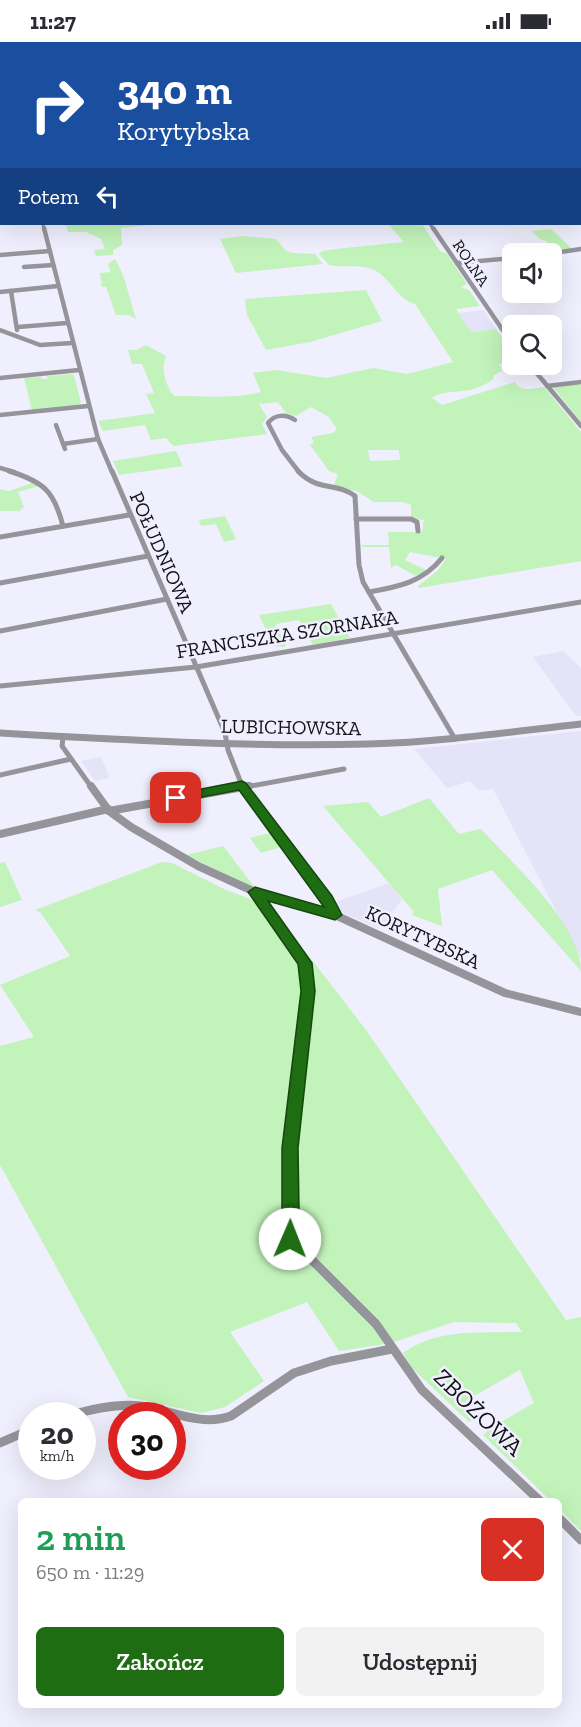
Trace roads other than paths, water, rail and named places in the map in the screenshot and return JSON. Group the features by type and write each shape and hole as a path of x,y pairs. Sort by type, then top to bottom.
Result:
{"street":[{"name":"POŁUDNIOWA","path":"43,225 98,439 228,742 228,750 242,786 327,899 335,915"},
{"name":"ROLNA","path":"431,225 501,328"},
{"path":"562,252 581,249"},
{"path":"0,255 50,251"},
{"path":"457,263 502,259"},
{"path":"23,262 24,270 53,265"},
{"path":"0,292 58,286"},
{"path":"11,291 18,327 17,331 11,334"},
{"path":"18,327 67,323"},
{"path":"0,330 40,345 72,343"},
{"path":"0,378 79,370"},
{"path":"538,375 581,426"},
{"path":"548,386 581,382"},
{"path":"0,415 88,406"},
{"path":"295,420 281,416 273,418 268,423 303,478 318,486 355,496 360,574 455,739"},
{"path":"56,425 64,447 98,439"},
{"path":"0,468 39,483 49,490 58,506 63,526"},
{"path":"0,537 129,514"},
{"path":"356,519 411,519 417,522 418,531"},
{"path":"0,583 148,556"},
{"path":"369,592 414,582 432,571 442,558"},
{"path":"0,631 167,599"},
{"name":"FRANCISZKA SZORNAKA","path":"0,686 196,667 580,604"},
{"name":"LUBICHOWSKA","path":"0,734 63,738 368,744 455,739 581,724"},
{"name":"KORYTYBSKA","path":"63,738 62,746 108,810 171,851 255,892 335,915 505,993 581,1012"},
{"path":"0,775 71,759"},
{"path":"0,834 108,810 344,769"},
{"name":"ZBOŻOWA","path":"255,892 305,963 308,991 290,1148 291,1210 285,1230 290,1239 376,1324 422,1390 537,1498"},
{"path":"96,1409 115,1404 143,1406 199,1419 221,1420 231,1416 294,1373 331,1361 392,1349"},
{"path":"0,1443 18,1435"},
{"path":"562,1521 581,1540"}]}
